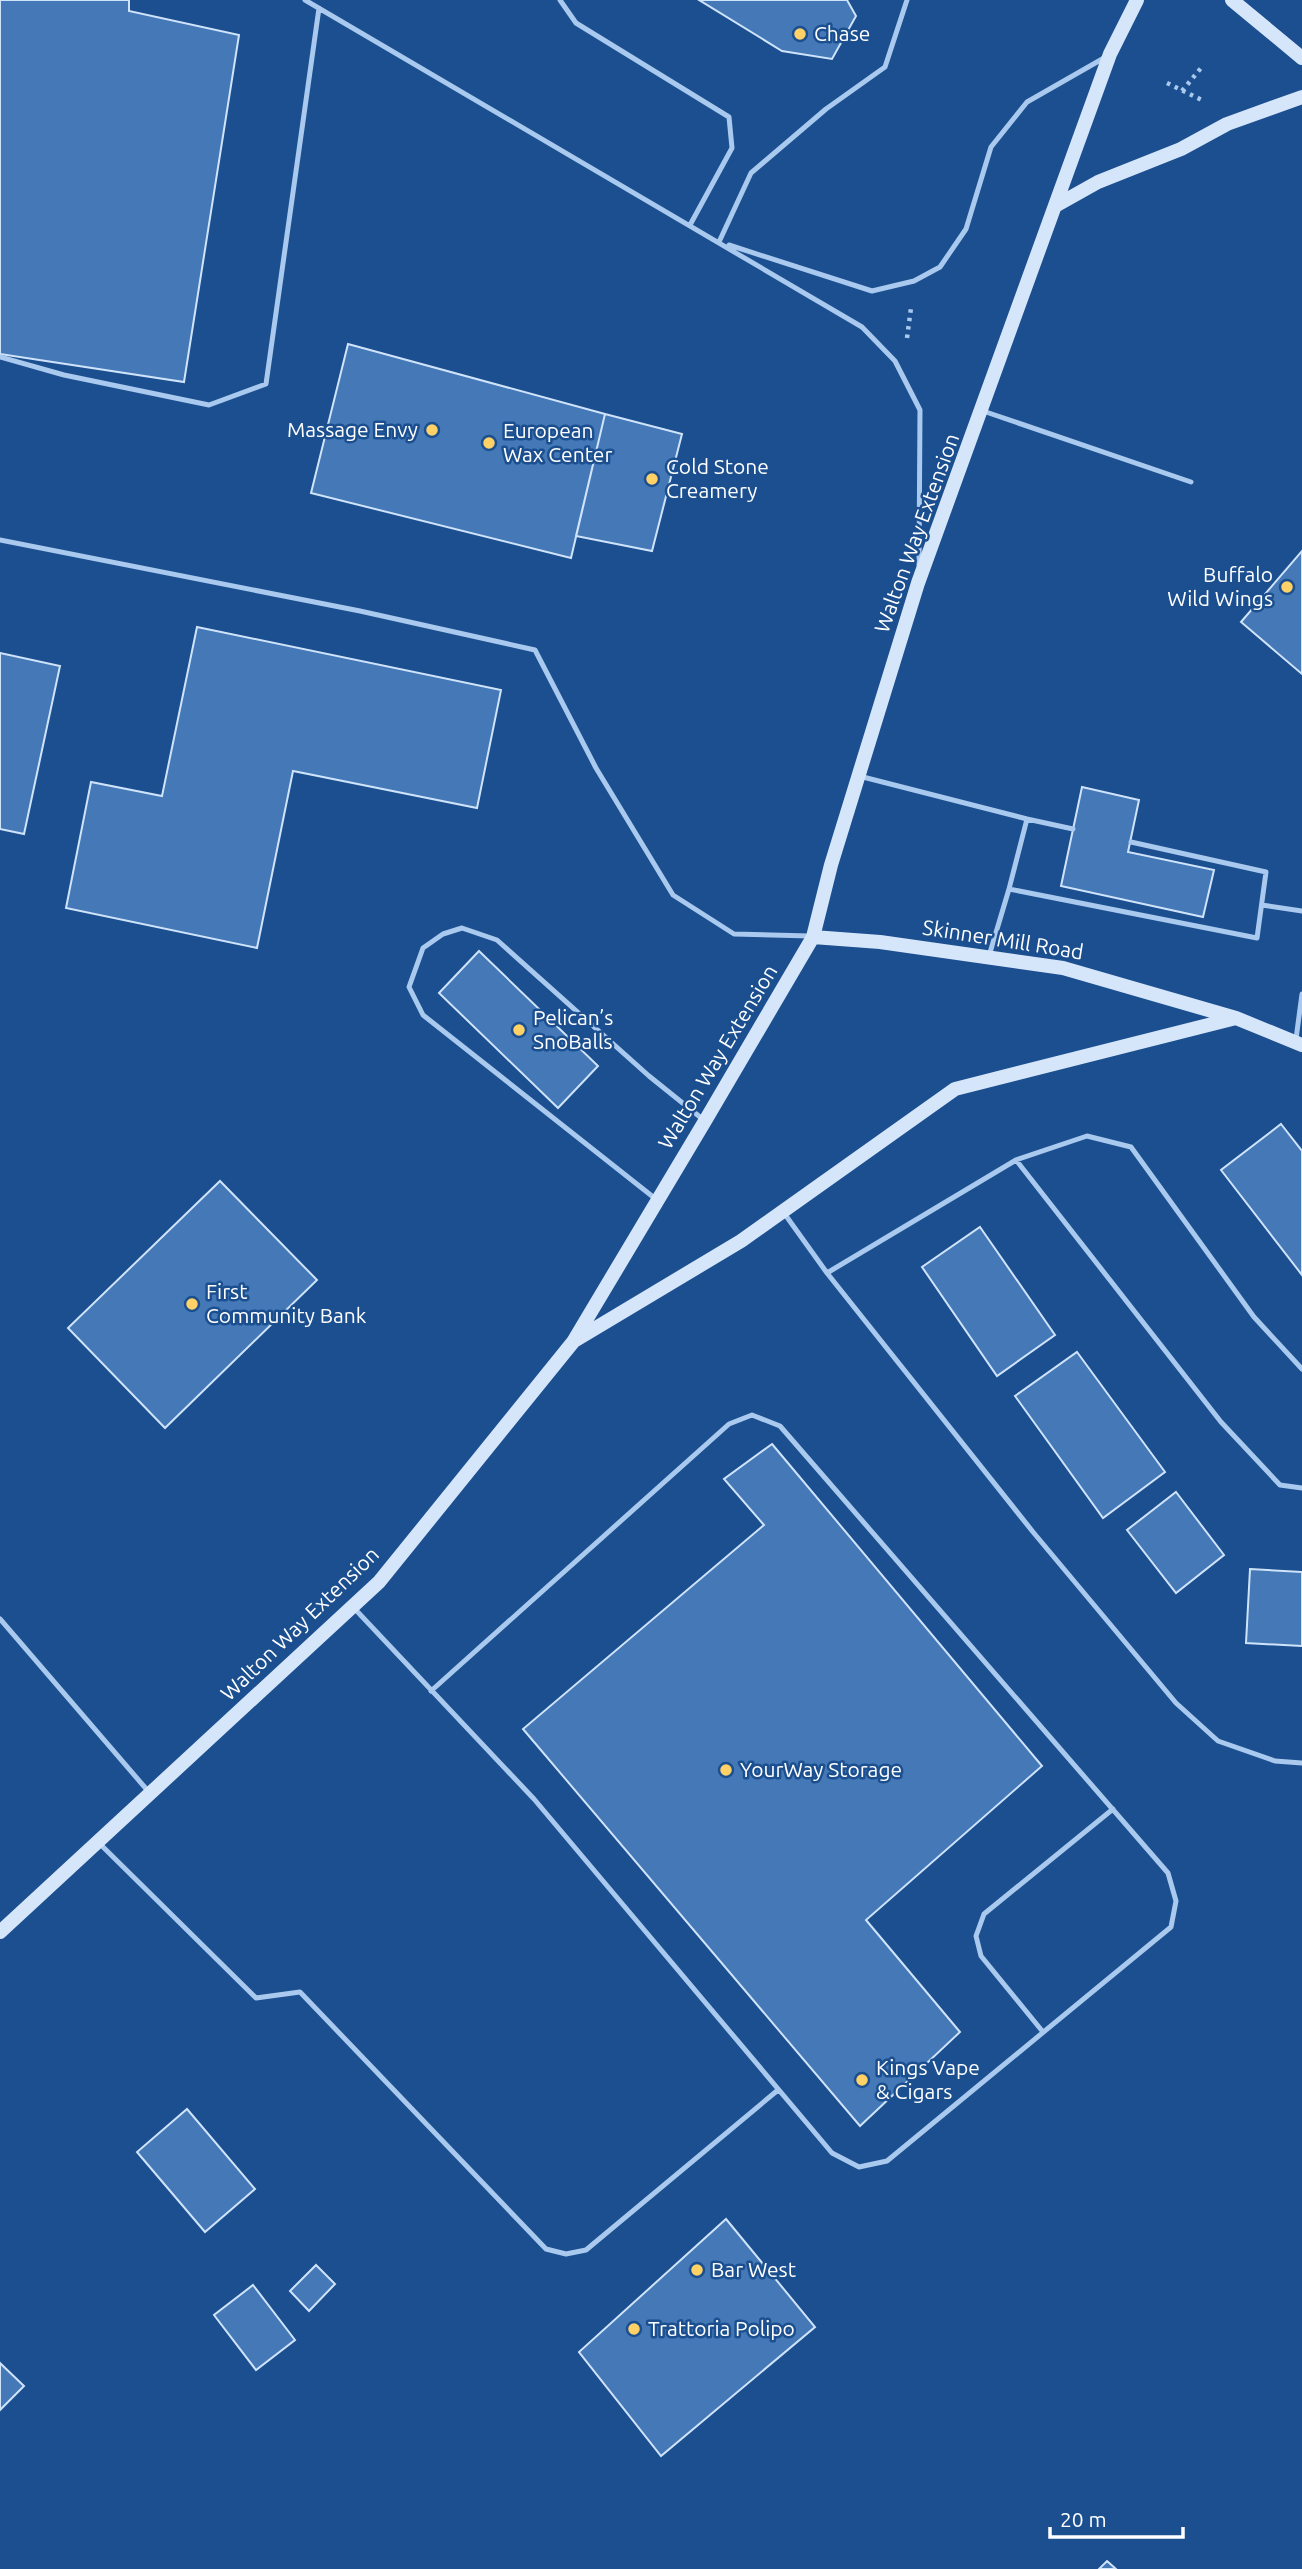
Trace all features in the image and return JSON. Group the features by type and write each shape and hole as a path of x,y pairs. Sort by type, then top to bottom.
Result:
{"main road":[{"name":"Walton Way Extension","path":"0,1932 379,1582 573,1342 705,1121 813,937 858,775 918,583 983,411 1110,54 1137,0"},
{"path":"1232,0 1302,58"},
{"path":"1057,205 1098,182 1181,149 1227,124 1302,97"},
{"name":"Skinner Mill Road","path":"813,937 1063,968 1236,1018 1299,1043"},
{"path":"573,1342 741,1241 955,1089 1236,1018"}],"lane":[{"path":"305,0 862,327 895,361 920,410 918,583"},
{"path":"560,0 576,23 729,117 732,148 690,225"},
{"path":"719,242 751,173 826,109 885,66 907,0"},
{"path":"0,357 64,374 209,405 266,384 319,8"},
{"path":"719,242 872,291 914,281 940,267 965,229 992,147 1027,102 1110,54"},
{"path":"983,411 1191,482"},
{"path":"0,540 535,650 597,768 673,895 734,934 813,937"},
{"path":"858,775 1073,830"},
{"path":"989,957 1027,819"},
{"path":"1009,889 1257,938 1266,872 1131,842"},
{"path":"1262,905 1302,911"},
{"path":"657,1200 423,1015 409,987 423,948 443,934 462,928 497,940 649,1076 705,1121"},
{"path":"1299,1043 1302,995"},
{"path":"827,1273 1016,1160 1087,1136 1131,1147 1255,1317 1302,1369"},
{"path":"1016,1160 1222,1422 1280,1485 1302,1488"},
{"path":"782,1211 827,1273 1041,1543 1175,1703 1218,1741 1275,1760 1302,1763"},
{"path":"353,1607 431,1691 534,1799 832,2153 859,2167 887,2161 1171,1927 1176,1901 1168,1873 780,1426 752,1415 729,1424 431,1691"},
{"path":"2,1624 150,1794"},
{"path":"1043,2032 981,1956 976,1936 984,1914 1113,1809"},
{"path":"98,1842 256,1998 300,1993 546,2249 566,2254 586,2250 778,2090"}],"path":[{"path":"1182,91 1201,68"},
{"path":"1167,83 1206,102"},
{"path":"905,349 912,304"}],"building":[{"path":"0,0 129,0 129,11 239,35 184,382 0,354"},
{"name":"Chase","path":"699,0 847,0 856,16 832,59 782,51"},
{"path":"348,344 605,414 571,558 311,493"},
{"path":"605,414 682,434 652,551 576,536"},
{"name":"Buffalo Wild Wings","path":"1302,551 1302,674 1241,622"},
{"path":"197,627 501,690 477,808 293,771 257,948 66,908 91,782 162,796"},
{"path":"0,653 60,666 24,834 0,829"},
{"path":"1082,787 1139,800 1128,852 1214,870 1203,917 1061,886"},
{"name":"Pelican’s SnoBalls","path":"479,951 598,1066 558,1108 439,993"},
{"path":"1281,1124 1302,1151 1302,1275 1221,1170"},
{"name":"First Community Bank","path":"220,1181 317,1280 165,1428 68,1328"},
{"path":"980,1227 1055,1335 997,1376 922,1267"},
{"path":"1077,1352 1165,1472 1103,1518 1015,1396"},
{"path":"772,1444 1042,1766 866,1920 960,2032 860,2126 523,1729 764,1525 724,1479"},
{"path":"1176,1492 1224,1555 1176,1593 1127,1530"},
{"path":"1250,1569 1302,1572 1302,1646 1246,1643"},
{"path":"187,2109 255,2189 205,2232 137,2152"},
{"path":"726,2219 815,2327 661,2456 579,2352"},
{"path":"316,2265 335,2284 309,2311 290,2291"},
{"path":"253,2285 295,2340 256,2370 214,2315"},
{"path":"0,2363 24,2386 0,2410"},
{"path":"1107,2561 1116,2569 1099,2569"}],"place":[{"name":"Chase","path":"800,34"},
{"name":"Massage Envy","path":"432,430"},
{"name":"European Wax Center","path":"489,443"},
{"name":"Cold Stone Creamery","path":"652,479"},
{"name":"Buffalo Wild Wings","path":"1287,587"},
{"name":"Pelican’s SnoBalls","path":"519,1030"},
{"name":"First Community Bank","path":"192,1304"},
{"name":"YourWay Storage","path":"726,1770"},
{"name":"Kings Vape & Cigars","path":"862,2080"},
{"name":"Bar West","path":"697,2270"},
{"name":"Trattoria Polipo","path":"634,2329"}]}
